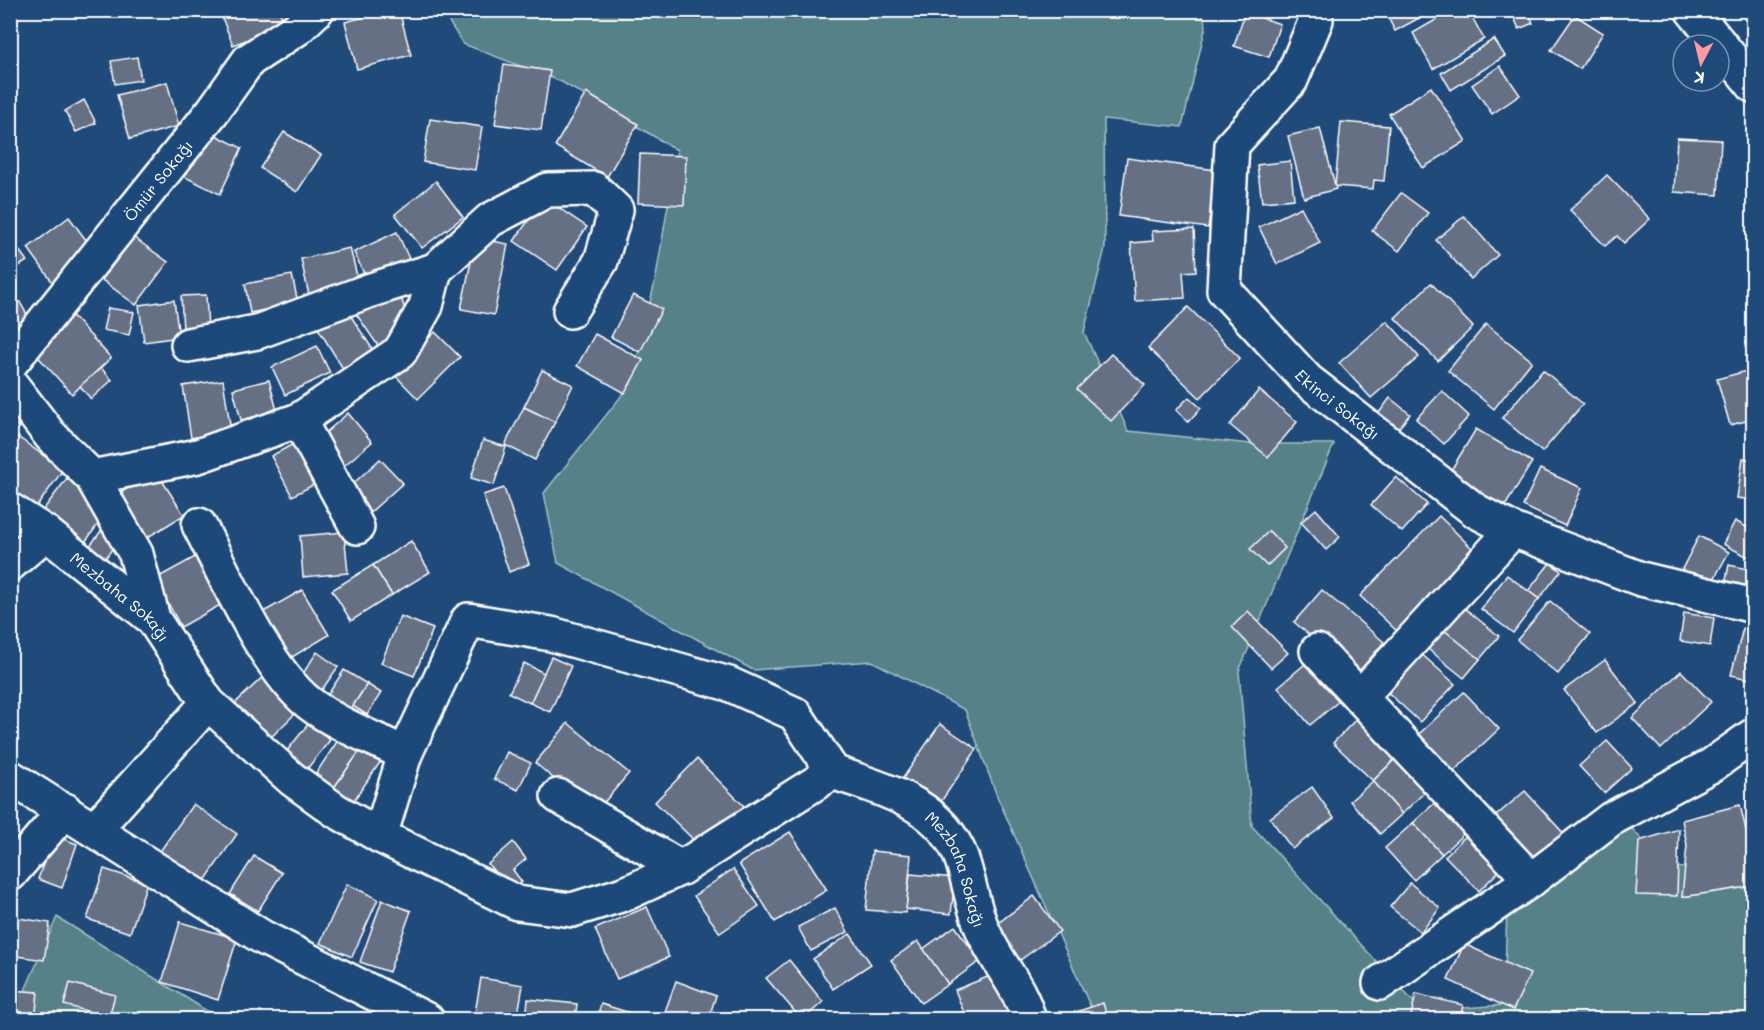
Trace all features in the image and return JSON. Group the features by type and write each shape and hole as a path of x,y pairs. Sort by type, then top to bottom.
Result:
{"street":[{"name":"Ömür Sokağı","path":"10,364 212,112 249,60 317,11"},
{"path":"1697,12 1754,86"},
{"name":"Ekinci Sokağı","path":"1320,14 1291,80 1232,145 1224,290 1307,380 1476,511 1513,530 1641,579 1754,606"},
{"path":"188,345 257,332 368,291 435,270 490,220 547,190 594,189 616,210 601,261 570,310"},
{"path":"92,477 198,456 299,420 400,352 426,306 435,270"},
{"path":"10,383 50,435 92,477 136,554 153,619"},
{"path":"299,420 357,527"},
{"name":"Mezbaha Sokağı","path":"10,510 46,533 153,619 208,704 292,779 335,810 380,836 517,903 572,910 627,893 681,868 833,772 910,800 948,831 960,857 984,935 1023,997 1029,1020"},
{"path":"199,525 251,624 286,680 308,703 405,754"},
{"path":"1360,697 1513,530"},
{"path":"10,564 46,533"},
{"path":"380,836 405,754 468,620 551,634 729,684 795,714 833,772"},
{"path":"1317,651 1531,880"},
{"path":"94,830 208,704"},
{"path":"1380,983 1531,880 1611,819 1712,765 1754,735"},
{"path":"10,777 262,937 427,1020"},
{"path":"558,796 681,868"},
{"path":"10,874 65,810"}],"green space":[{"path":"442,11 1201,11 1206,25 1182,127 1104,119 1105,248 1084,332 1128,431 1251,444 1334,444 1239,671 1252,826 1422,1011 1504,1005 1507,907 1621,816 1666,867 1753,871 1753,1019 1096,1019 997,796 965,710 872,661 753,670 558,563 544,493 631,384 656,277 677,150 560,81 463,44"},
{"path":"57,917 220,1019 12,1020"}],"building":[{"path":"219,10 279,10 285,25 233,45"},
{"path":"399,10 411,55 357,69 345,22"},
{"path":"1384,10 1434,10 1395,31"},
{"path":"1453,10 1468,10 1484,39 1433,69 1413,33"},
{"path":"1511,10 1528,10 1533,23 1519,29"},
{"path":"1245,12 1280,24 1269,57 1234,46"},
{"path":"1575,15 1603,33 1580,69 1551,50"},
{"path":"1494,39 1505,56 1451,90 1441,73"},
{"path":"137,57 141,80 115,84 111,61"},
{"path":"504,64 550,71 541,130 495,124"},
{"path":"1500,66 1520,95 1492,114 1472,85"},
{"path":"167,82 179,126 130,139 117,95"},
{"path":"1431,87 1466,141 1423,168 1389,114"},
{"path":"586,93 638,124 607,177 555,146"},
{"path":"84,100 96,123 76,132 65,111"},
{"path":"430,119 482,127 475,170 423,162"},
{"path":"1341,122 1389,126 1384,181 1374,180 1373,189 1335,186"},
{"path":"1320,128 1336,189 1304,198 1288,136"},
{"path":"203,129 242,148 220,194 181,175"},
{"path":"284,132 321,155 297,192 260,168"},
{"path":"1677,138 1721,140 1718,195 1674,192"},
{"path":"640,154 686,156 684,205 638,203"},
{"path":"1127,158 1216,170 1208,228 1119,216"},
{"path":"1290,161 1294,199 1262,202 1257,165"},
{"path":"1607,175 1650,219 1624,243 1617,236 1605,246 1570,210"},
{"path":"436,181 463,217 422,248 395,214"},
{"path":"1401,193 1428,213 1399,251 1372,231"},
{"path":"544,198 587,227 557,270 514,241"},
{"path":"1301,207 1320,243 1277,264 1259,227"},
{"path":"1464,216 1498,255 1471,279 1436,240"},
{"path":"69,217 95,252 53,283 28,248"},
{"path":"1194,229 1196,271 1183,272 1185,298 1135,301 1131,243 1153,241 1152,231"},
{"path":"397,232 410,261 367,280 354,252"},
{"path":"133,237 168,262 136,305 102,280"},
{"path":"10,238 27,261 10,272"},
{"path":"476,238 508,244 494,315 461,309"},
{"path":"350,248 359,284 309,295 301,259"},
{"path":"292,275 298,303 250,313 245,284"},
{"path":"1431,283 1473,327 1438,361 1395,318"},
{"path":"10,285 33,325 10,337"},
{"path":"399,292 407,315 381,350 352,308"},
{"path":"206,295 208,329 183,330 181,296"},
{"path":"633,295 662,309 640,352 611,337"},
{"path":"174,300 179,337 144,342 139,305"},
{"path":"345,307 375,353 345,372 316,325"},
{"path":"1188,307 1240,358 1200,398 1148,348"},
{"path":"108,308 134,312 129,335 103,330"},
{"path":"69,312 111,358 72,394 30,348"},
{"path":"1387,321 1419,357 1371,398 1339,363"},
{"path":"1486,324 1532,361 1494,409 1448,371"},
{"path":"435,332 460,357 418,399 393,373"},
{"path":"595,334 643,360 625,393 577,366"},
{"path":"317,346 330,373 285,395 272,367"},
{"path":"1111,354 1145,385 1111,421 1077,389"},
{"path":"101,368 112,380 91,399 80,386"},
{"path":"1754,369 1754,419 1730,425 1717,379"},
{"path":"542,370 573,385 555,422 524,407"},
{"path":"1543,370 1583,404 1542,452 1502,418"},
{"path":"223,380 231,431 191,438 183,386"},
{"path":"269,380 277,411 241,420 233,389"},
{"path":"1259,390 1297,422 1268,457 1230,425"},
{"path":"1442,391 1469,416 1444,444 1416,419"},
{"path":"1189,397 1201,408 1188,422 1176,410"},
{"path":"1390,398 1410,414 1398,429 1378,414"},
{"path":"524,407 555,422 535,460 505,445"},
{"path":"348,413 372,442 339,470 315,442"},
{"path":"10,418 19,428 10,434"},
{"path":"1476,429 1532,462 1501,513 1445,480"},
{"path":"18,437 63,470 35,509 10,492 10,448"},
{"path":"483,440 506,447 494,485 471,478"},
{"path":"299,441 321,481 292,496 271,456"},
{"path":"1743,458 1754,460 1754,500 1737,498"},
{"path":"380,459 403,483 365,517 343,493"},
{"path":"1540,469 1582,488 1565,526 1523,506"},
{"path":"156,471 184,515 140,542 112,498"},
{"path":"68,477 104,516 83,545 40,514"},
{"path":"1396,477 1427,504 1402,532 1371,505"},
{"path":"504,488 529,564 509,572 483,495"},
{"path":"1316,509 1340,537 1326,550 1301,522"},
{"path":"1439,516 1480,556 1402,636 1360,596"},
{"path":"1735,521 1754,531 1754,560 1723,544"},
{"path":"101,531 117,542 105,559 89,547"},
{"path":"1269,531 1285,548 1267,566 1250,549"},
{"path":"344,532 348,573 303,577 300,536"},
{"path":"1699,536 1729,552 1710,586 1681,571"},
{"path":"411,541 430,572 392,595 373,565"},
{"path":"197,556 224,603 181,627 155,579"},
{"path":"1550,563 1561,571 1539,599 1528,591"},
{"path":"373,565 392,595 351,621 332,590"},
{"path":"1729,565 1752,570 1747,594 1724,589"},
{"path":"1507,575 1539,599 1513,633 1481,609"},
{"path":"302,590 329,635 287,660 260,614"},
{"path":"1322,590 1384,642 1356,675 1294,622"},
{"path":"1550,601 1590,634 1558,674 1517,640"},
{"path":"1457,602 1499,636 1480,659 1439,626"},
{"path":"1248,611 1288,653 1271,668 1232,627"},
{"path":"1684,613 1714,618 1710,646 1680,641"},
{"path":"400,616 433,629 414,676 381,663"},
{"path":"1439,626 1480,659 1464,678 1423,645"},
{"path":"1743,628 1754,631 1754,680 1731,675"},
{"path":"1418,651 1455,684 1420,722 1383,688"},
{"path":"317,652 338,667 314,701 294,687"},
{"path":"551,657 571,666 550,712 530,703"},
{"path":"1312,658 1345,696 1310,725 1278,687"},
{"path":"1605,660 1638,703 1597,733 1564,690"},
{"path":"524,663 544,673 530,703 509,693"},
{"path":"270,670 304,705 263,745 229,709"},
{"path":"344,670 367,684 346,717 323,702"},
{"path":"1681,671 1711,702 1661,749 1632,718"},
{"path":"367,684 381,693 367,715 353,706"},
{"path":"1464,692 1499,729 1454,771 1419,734"},
{"path":"1360,715 1400,754 1373,781 1333,743"},
{"path":"309,723 330,740 307,769 286,752"},
{"path":"568,723 629,773 595,813 535,763"},
{"path":"940,724 977,749 938,806 901,781"},
{"path":"342,734 362,748 328,796 309,784"},
{"path":"1607,741 1632,768 1604,793 1579,766"},
{"path":"362,748 381,761 348,809 328,796"},
{"path":"507,752 531,763 518,790 494,779"},
{"path":"1400,754 1430,787 1402,814 1373,781"},
{"path":"697,759 744,806 702,848 655,802"},
{"path":"1373,781 1402,814 1380,834 1350,801"},
{"path":"1312,787 1334,818 1292,849 1270,818"},
{"path":"1525,791 1565,835 1530,862 1491,820"},
{"path":"1443,795 1472,826 1442,854 1413,823"},
{"path":"193,804 237,834 200,888 156,857"},
{"path":"1740,805 1754,863 1754,886 1682,897 1687,845 1682,820"},
{"path":"1413,823 1442,854 1414,880 1385,848"},
{"path":"1679,829 1677,896 1636,895 1639,841"},
{"path":"790,832 827,890 775,922 739,864"},
{"path":"1469,833 1502,868 1479,891 1445,856"},
{"path":"53,835 77,844 62,888 38,879"},
{"path":"513,842 526,859 513,870 522,882 510,891 488,864"},
{"path":"872,851 911,855 906,913 866,910"},
{"path":"254,856 282,873 258,911 230,894"},
{"path":"104,869 147,883 130,933 87,919"},
{"path":"733,869 759,906 720,933 694,896"},
{"path":"910,874 955,878 951,914 906,909"},
{"path":"1410,883 1440,908 1421,932 1390,907"},
{"path":"347,884 378,899 352,957 320,943"},
{"path":"1034,896 1060,931 1012,966 986,932"},
{"path":"382,900 411,911 389,972 360,962"},
{"path":"647,907 669,957 617,979 595,929"},
{"path":"835,908 848,932 811,951 798,927"},
{"path":"12,917 50,923 44,960 10,955"},
{"path":"180,922 237,939 218,1000 162,982"},
{"path":"955,926 980,961 948,984 923,949"},
{"path":"850,934 871,964 833,989 813,959"},
{"path":"918,941 948,984 921,1003 891,960"},
{"path":"1464,944 1530,974 1513,1010 1448,980"},
{"path":"789,960 823,1002 802,1020 766,978"},
{"path":"995,974 1013,1020 967,1020 955,990"},
{"path":"481,978 523,985 517,1020 475,1013"},
{"path":"676,981 716,996 708,1020 662,1020"},
{"path":"70,983 115,995 109,1017 64,1005"},
{"path":"10,990 38,992 35,1020 10,1020"},
{"path":"1416,994 1463,1005 1460,1020 1410,1020"},
{"path":"528,999 577,1004 575,1020 526,1020"},
{"path":"1103,1003 1108,1020 1052,1020"},
{"path":"601,1004 653,1020 596,1020"}]}
